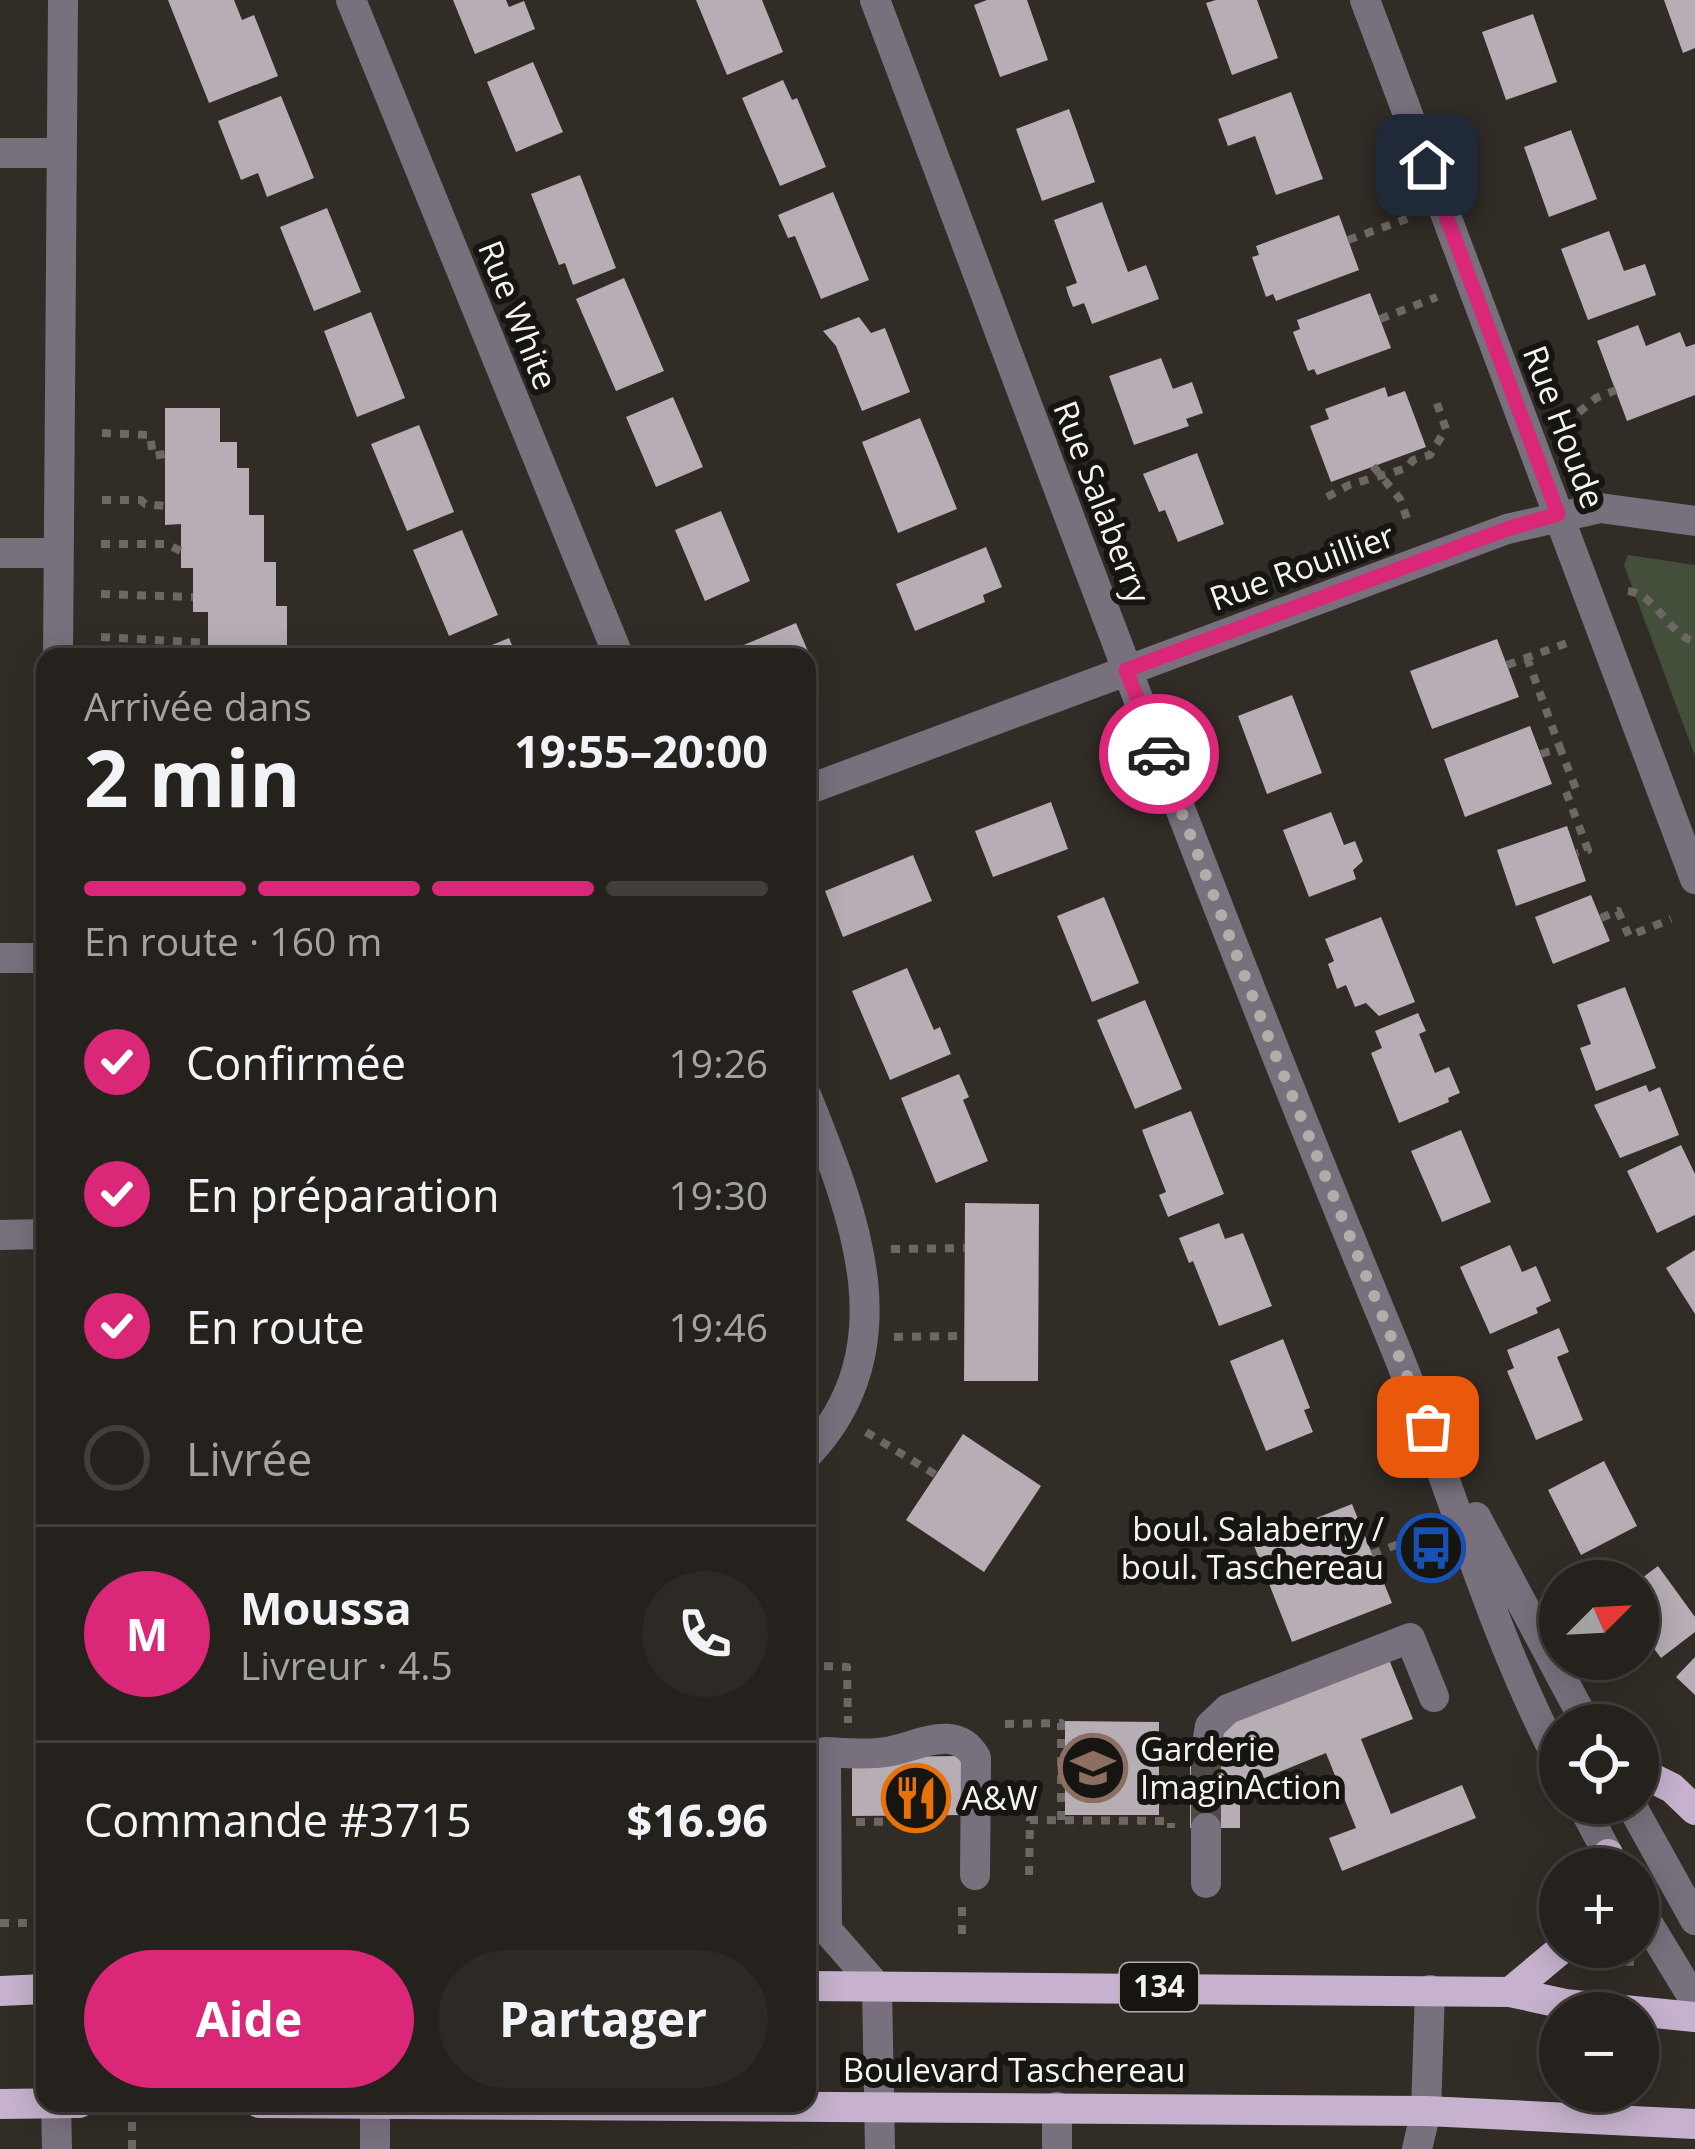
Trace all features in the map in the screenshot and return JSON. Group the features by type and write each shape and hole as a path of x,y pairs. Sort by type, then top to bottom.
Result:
{"main road":[{"path":"1659,1782 1695,1810"},
{"path":"1510,1992 1549,1968"},
{"name":"134","path":"816,1985 1510,1992 1565,2004 1695,2017"},
{"path":"0,1991 36,1989"},
{"path":"0,2104 36,2103"},
{"name":"Boulevard Taschereau","path":"816,2105 1426,2110 1695,2124"}],"street":[{"path":"58,648 63,0"},
{"name":"Rue White","path":"351,0 615,648"},
{"name":"Rue Salaberry","path":"875,0 1126,670 1271,1044 1428,1427 1521,1689 1539,1723"},
{"name":"Rue Houde","path":"1365,0 1695,879"},
{"path":"0,153 59,154"},
{"name":"Rue Rouillier","path":"816,787 1507,529 1558,514 1610,508 1695,520"},
{"path":"0,553 58,553"},
{"path":"0,958 36,958"},
{"path":"816,1127 857,1234 866,1293 860,1355 850,1389 816,1445"},
{"path":"0,1235 36,1234"},
{"name":"Rue Salaberry","path":"1428,1427 1576,1704"},
{"path":"1206,1750 1210,1726 1228,1709 1410,1638 1434,1697"},
{"path":"880,2149 877,1987 826,1930 827,1750 889,1752 935,1739 969,1746 976,1758 969,1885"},
{"path":"1642,1824 1695,1920"},
{"path":"1206,1828 1206,1882"},
{"path":"1659,1942 1695,2001"},
{"path":"1418,2149 1426,2110 1430,1990"},
{"path":"1057,2107 1057,2149"},
{"path":"56,2112 57,2149"},
{"path":"375,2112 375,2149"}],"path":[{"path":"1348,240 1409,218"},
{"path":"1380,319 1437,297"},
{"path":"1565,424 1596,398 1616,390"},
{"path":"1328,496 1430,454 1446,429 1434,395"},
{"path":"102,434 150,435 153,456 165,454"},
{"path":"1373,466 1400,499 1409,524"},
{"path":"102,500 141,500 145,505 165,506"},
{"path":"101,544 166,544 181,551"},
{"path":"1628,591 1641,593 1682,638 1695,642"},
{"path":"101,594 193,597"},
{"path":"101,637 208,643"},
{"path":"1507,665 1567,643"},
{"path":"1527,658 1560,748 1588,850 1576,853"},
{"path":"1541,754 1560,748"},
{"path":"1601,918 1618,911 1629,936 1672,920"},
{"path":"891,1250 964,1248"},
{"path":"894,1337 964,1336"},
{"path":"860,1428 936,1475"},
{"path":"1372,1554 1425,1534"},
{"path":"824,1666 847,1667 827,1750"},
{"path":"816,1707 824,1707"},
{"path":"1005,1724 1060,1723 1061,1820"},
{"path":"1029,1874 1030,1820"},
{"path":"847,1822 963,1821"},
{"path":"1018,1821 1171,1821"},
{"path":"962,1934 969,1885"},
{"path":"0,1923 36,1922"},
{"path":"132,2112 132,2149"}],"green space":[{"path":"1628,555 1695,565 1695,756 1624,565"}],"building":[{"path":"168,0 234,0 242,20 254,15 278,76 209,103"},
{"path":"453,0 506,0 509,7 524,1 535,29 475,54"},
{"path":"696,0 762,0 783,52 727,75"},
{"path":"987,0 1027,0 1048,60 1000,77 974,5"},
{"path":"1257,0 1278,58 1232,75 1206,3"},
{"path":"1664,0 1695,0 1695,48 1683,53"},
{"path":"1533,14 1557,82 1506,100 1482,32"},
{"path":"533,62 563,132 516,152 487,82"},
{"path":"783,80 792,100 797,98 826,167 780,186 742,98"},
{"path":"1291,92 1323,179 1276,195 1255,136 1228,146 1218,119"},
{"path":"281,96 314,178 267,197 258,173 241,180 218,121"},
{"path":"1069,109 1095,182 1042,201 1016,129"},
{"path":"1571,130 1597,199 1549,217 1524,147"},
{"path":"580,175 616,268 573,285 565,263 559,265 531,194"},
{"path":"833,192 869,280 821,299 795,236 788,238 778,215"},
{"path":"1102,202 1128,272 1146,265 1159,299 1092,324 1084,303 1073,307 1068,294 1066,287 1077,283 1054,220"},
{"path":"327,208 361,292 314,311 280,227"},
{"path":"1339,215 1359,270 1276,301 1273,294 1266,297 1252,257 1259,255 1256,246"},
{"path":"1609,231 1624,271 1645,264 1656,295 1588,320 1561,249"},
{"path":"624,278 664,371 616,391 576,299"},
{"path":"1370,293 1391,348 1317,375 1314,369 1308,371 1293,332 1300,329 1297,320"},
{"path":"371,312 405,398 357,417 324,331"},
{"path":"859,317 871,333 885,328 910,392 862,411 836,346 823,331"},
{"path":"1638,325 1646,346 1680,332 1686,347 1695,344 1695,395 1627,421 1597,341"},
{"path":"1161,358 1173,389 1192,382 1203,413 1186,419 1189,426 1134,445 1109,376"},
{"path":"1385,387 1388,397 1405,391 1426,447 1331,482 1310,426 1329,419 1325,409"},
{"path":"673,397 703,467 656,487 626,417"},
{"path":"165,408 220,408 220,442 237,442 237,468 249,468 249,515 264,515 264,562 276,562 276,606 287,606 287,648 208,648 208,612 193,612 193,568 181,568 181,524 165,525"},
{"path":"920,418 957,509 898,533 862,442"},
{"path":"419,425 454,512 407,531 371,444"},
{"path":"1197,453 1224,524 1178,542 1143,474"},
{"path":"721,511 750,581 705,601 675,530"},
{"path":"462,530 498,615 449,636 413,550"},
{"path":"986,547 1002,587 983,595 985,602 915,631 896,584"},
{"path":"796,623 807,648 736,648"},
{"path":"509,638 513,648 485,648"},
{"path":"1497,639 1519,697 1432,729 1410,671"},
{"path":"1292,695 1322,773 1267,794 1238,716"},
{"path":"1530,726 1552,784 1465,817 1444,759"},
{"path":"1051,802 1068,849 993,877 975,831"},
{"path":"1331,812 1344,845 1355,841 1363,861 1353,870 1356,879 1309,897 1283,830"},
{"path":"1567,826 1586,881 1516,906 1497,850"},
{"path":"913,855 932,901 843,937 825,891"},
{"path":"1591,895 1610,941 1553,964 1535,917"},
{"path":"1104,897 1139,983 1092,1002 1057,916"},
{"path":"1381,917 1415,1002 1379,1016 1366,1003 1355,1007 1346,985 1337,989 1328,964 1334,961 1325,939"},
{"path":"907,968 934,1030 940,1027 951,1054 890,1080 852,991"},
{"path":"1625,987 1656,1068 1596,1091 1580,1048 1591,1044 1577,1005"},
{"path":"1145,1000 1182,1089 1135,1109 1097,1020"},
{"path":"1418,1013 1426,1031 1419,1034 1435,1073 1449,1067 1460,1093 1399,1123 1371,1053 1382,1048 1375,1031"},
{"path":"959,1074 969,1097 963,1100 988,1161 936,1183 901,1098"},
{"path":"1646,1085 1649,1092 1660,1087 1679,1135 1620,1158 1594,1105"},
{"path":"1191,1111 1224,1194 1168,1217 1159,1195 1166,1192 1142,1130"},
{"path":"1461,1130 1491,1202 1442,1222 1411,1151"},
{"path":"1681,1145 1695,1174 1695,1215 1657,1233 1627,1171"},
{"path":"965,1203 1039,1204 1038,1381 964,1381"},
{"path":"1219,1223 1225,1239 1243,1233 1272,1306 1219,1326 1179,1238"},
{"path":"1510,1245 1522,1272 1536,1266 1551,1301 1536,1308 1538,1313 1490,1334 1460,1267"},
{"path":"1695,1250 1695,1314 1666,1268"},
{"path":"1559,1328 1569,1352 1557,1357 1583,1420 1536,1440 1507,1371 1514,1368 1507,1350"},
{"path":"1283,1339 1310,1408 1304,1410 1313,1432 1266,1451 1230,1361"},
{"path":"963,1434 1041,1486 984,1572 906,1520"},
{"path":"1604,1461 1637,1526 1581,1555 1548,1490"},
{"path":"1352,1504 1392,1603 1292,1642 1253,1543"},
{"path":"1659,1567 1695,1617 1695,1632 1661,1658"},
{"path":"1388,1657 1413,1719 1361,1739 1391,1814 1462,1785 1476,1818 1342,1871 1329,1838 1356,1828 1326,1753 1240,1788 1240,1828 1190,1828 1190,1750 1221,1751 1221,1723"},
{"path":"1695,1657 1695,1695 1676,1677"},
{"path":"1065,1721 1159,1722 1159,1815 1065,1815"},
{"path":"967,1756 967,1815 852,1816 852,1757"}],"tunnel":[{"path":"1206,1750 1206,1828"}],"way so far":[{"path":"1159,754 1271,1044 1428,1427"}],"place":[{"name":"boul. Salaberry / boul. Taschereau","path":"1431,1548"},
{"name":"Garderie ImaginAction","path":"1093,1768"},
{"name":"A&W","path":"916,1798"}],"route":[{"path":"1159,754 1126,670 1558,514 1427,165"}]}
